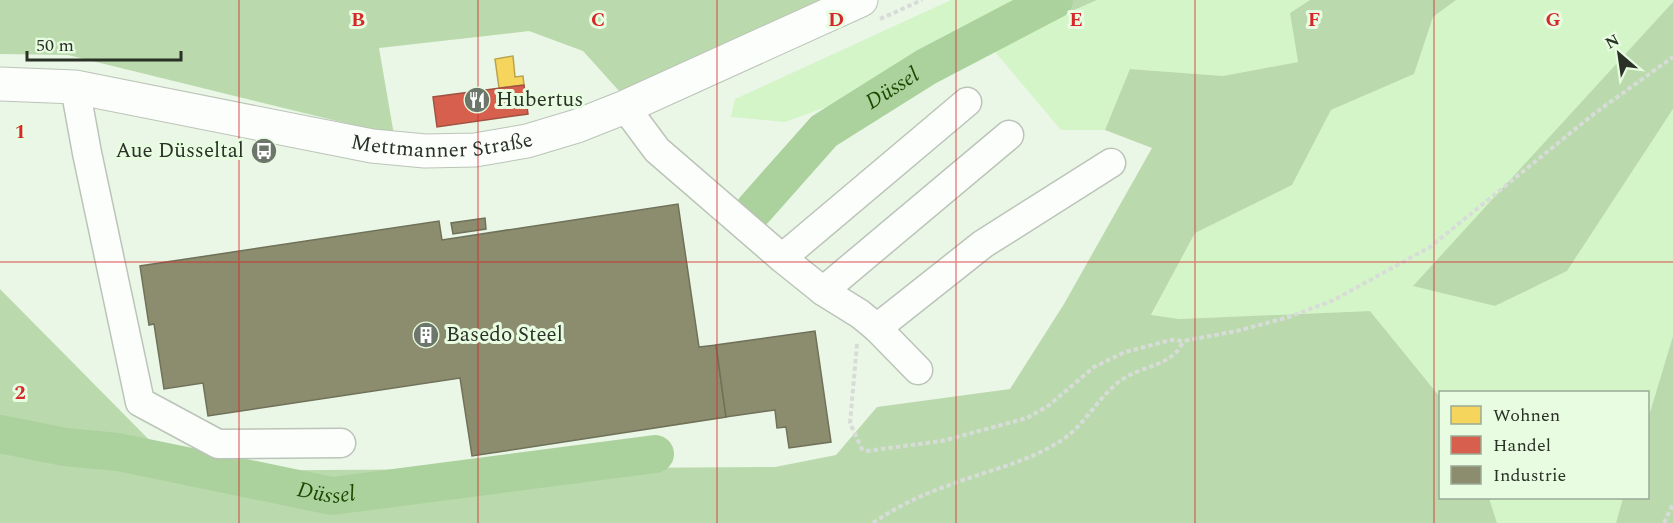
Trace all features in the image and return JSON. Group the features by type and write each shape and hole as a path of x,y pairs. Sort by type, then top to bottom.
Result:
{"main road":[{"name":"Mettmanner Straße","path":"0,84 75,87 372,146 425,151 475,150 527,141 577,126 865,12"}],"lane":[{"path":"75,87 140,402 218,444 341,443"},
{"path":"782,258 967,102"},
{"path":"625,107 657,150 782,258 823,291 869,321 918,370"},
{"path":"823,291 1009,135"},
{"path":"869,321 982,244 1111,163"}],"path":[{"path":"865,12 922,0"},
{"path":"869,321 850,423 862,449 866,451 942,441 1027,418 1048,406 1094,368 1125,352 1171,340 1182,341 1237,331 1289,317 1334,300 1430,247 1594,113 1673,57"},
{"path":"873,523 907,503 1021,460 1063,439 1081,424 1121,380 1172,357 1179,351 1182,341"},
{"path":"1665,523 1673,504"}],"green space":[{"path":"0,0 821,0 620,92 583,51 529,31 379,48 394,135 68,55 0,54"},
{"path":"951,0 1041,0 1041,25 1097,0 1310,0 1290,13 1298,62 1223,76 1131,69 1105,130 1061,130 991,47 785,122 731,117 735,99"},
{"path":"1041,0 1097,0 1040,25"},
{"path":"1310,0 1456,0 1433,17 1414,74 1331,110 1292,185 1195,233 1151,315 1179,319 1370,311 1439,396 1439,499 1489,499 1497,523 0,523 0,289 180,471 775,467 836,455 877,407 1010,389 1064,304 1152,148 1105,130 1130,69 1223,76 1298,62 1290,13"},
{"path":"1456,0 1673,0 1671,5 1414,286 1495,306 1567,271 1673,109 1673,336 1649,416 1649,391 1439,391 1439,396 1370,311 1179,319 1151,316 1195,233 1292,185 1331,110 1414,74 1433,17"},
{"path":"1673,2 1673,109 1567,271 1495,306 1413,286"},
{"path":"1673,336 1673,523 1616,523 1623,499 1649,499 1649,416"},
{"path":"1489,499 1623,499 1616,523 1497,523"}],"building: Wohnen":[{"path":"513,56 515,77 523,76 524,85 499,88 495,59"}],"building: Handel":[{"path":"524,85 528,114 437,127 433,97"}],"building: Industrie":[{"name":"Basedo Steel","path":"678,204 699,347 716,345 726,417 472,456 460,378 208,416 203,383 164,389 154,324 149,325 140,266 439,221 442,240"},
{"path":"485,218 486,229 453,234 451,223"},
{"path":"815,331 831,442 789,448 786,427 777,428 775,410 726,417 716,345"}],"waterway":[{"name":"Düssel","path":"754,210 824,131 926,67 1054,0"},
{"name":"Düssel","path":"0,434 65,447 118,452 332,496 655,454"}],"place":[{"name":"Hubertus","path":"477,100"},
{"name":"Aue Düsseltal","path":"264,151"},
{"name":"Basedo Steel","path":"426,335"}]}
